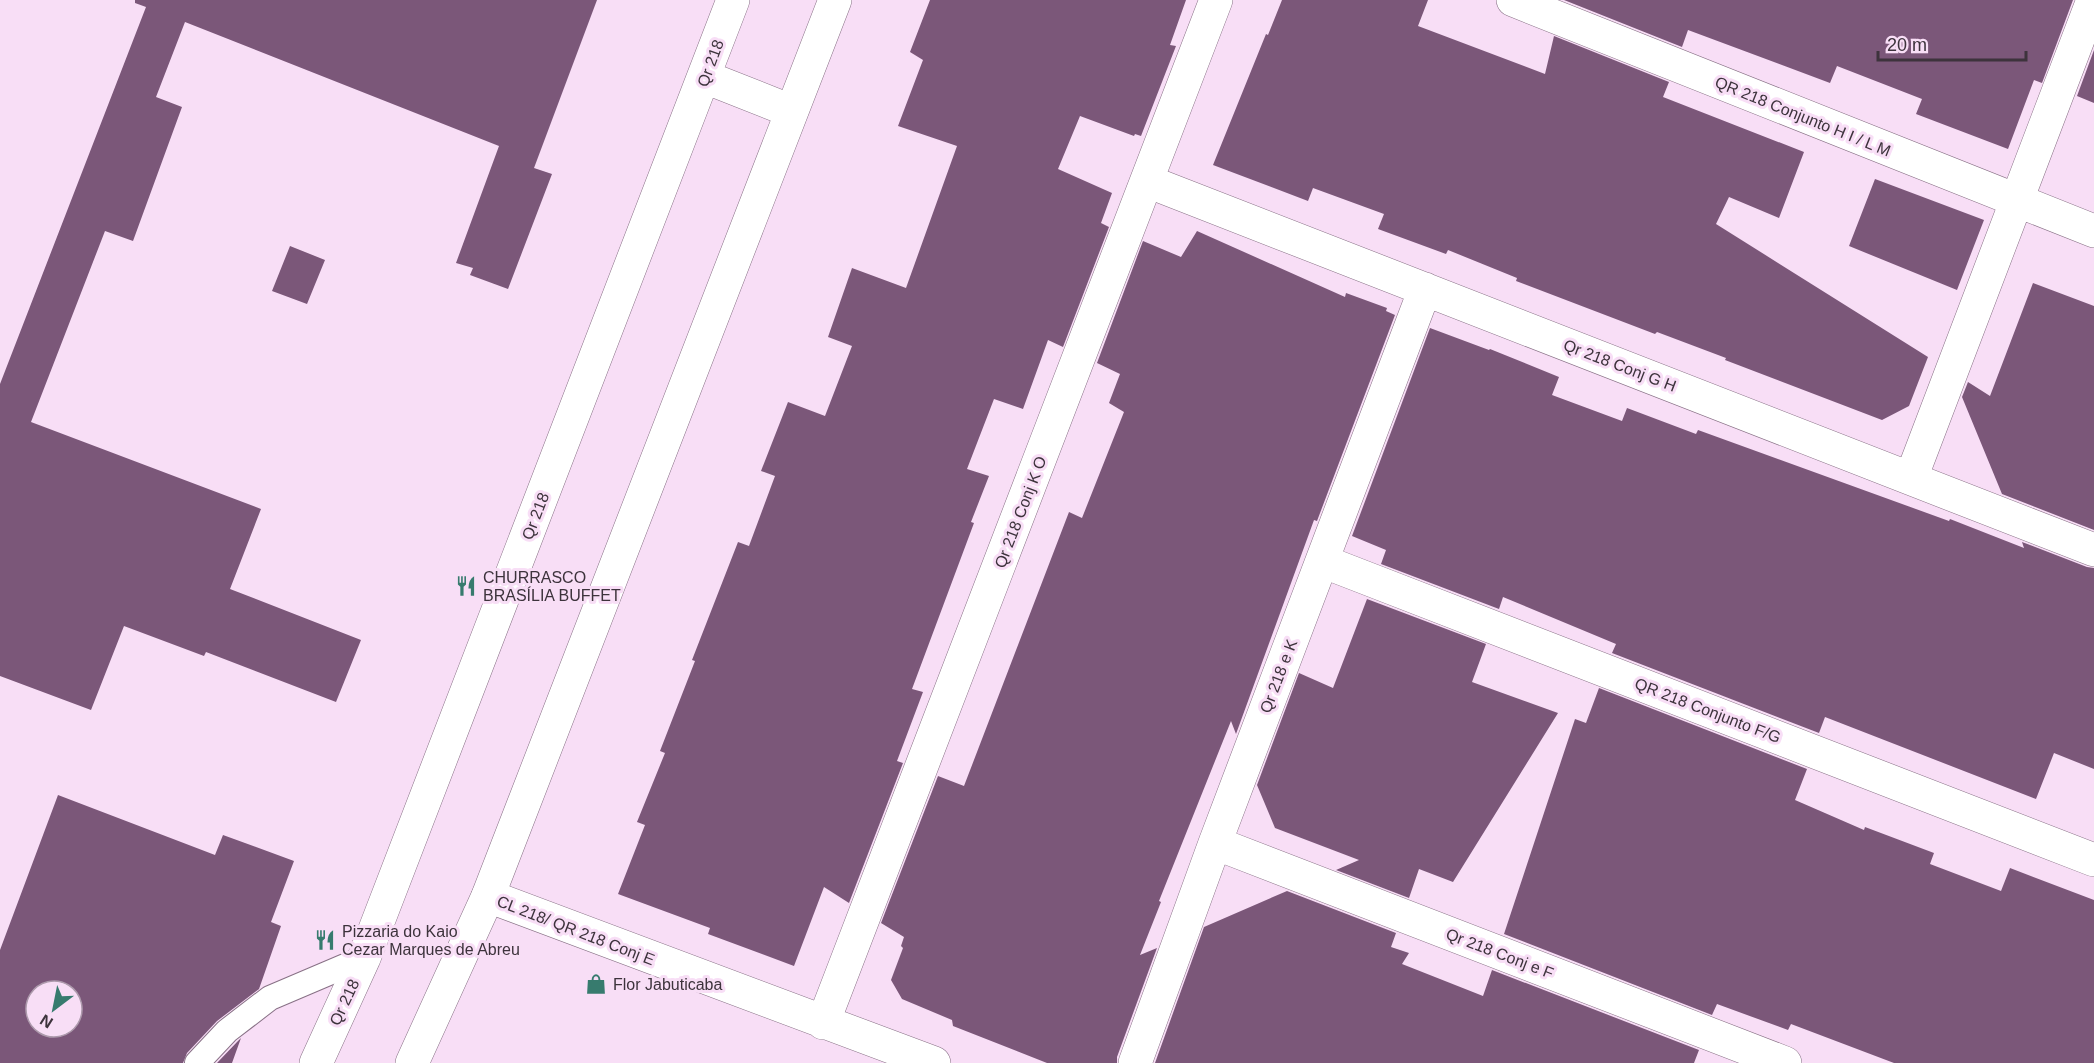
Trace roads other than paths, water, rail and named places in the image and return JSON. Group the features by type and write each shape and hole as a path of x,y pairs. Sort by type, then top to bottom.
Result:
{"street":[{"name":"Qr 218","path":"316,1063 364,958 734,0"},
{"path":"412,1063 488,896 835,0"},
{"name":"Qr 218 Conj K O","path":"824,1023 1216,0"},
{"name":"QR 218 Conjunto H I / L M","path":"1513,0 2094,231"},
{"path":"1911,478 2093,0"},
{"path":"705,77 791,111"},
{"name":"Qr 218 Conj G H","path":"1147,181 2094,550"},
{"name":"Qr 218 e K","path":"1134,1063 1425,289"},
{"name":"QR 218 Conjunto F/G","path":"1322,561 2094,860"},
{"name":"Qr 218 Conj e F","path":"1215,843 1785,1063"},
{"name":"CL 218/ QR 218 Conj E","path":"488,896 934,1063"}],"lane":[{"path":"197,1063 227,1031 270,998 364,958"}],"place":[{"name":"CHURRASCO BRASÍLIA BUFFET","path":"466,586"},
{"name":"Pizzaria do Kaio Cezar Marques de Abreu","path":"325,940"},
{"name":"Flor Jabuticaba","path":"596,984"}]}
